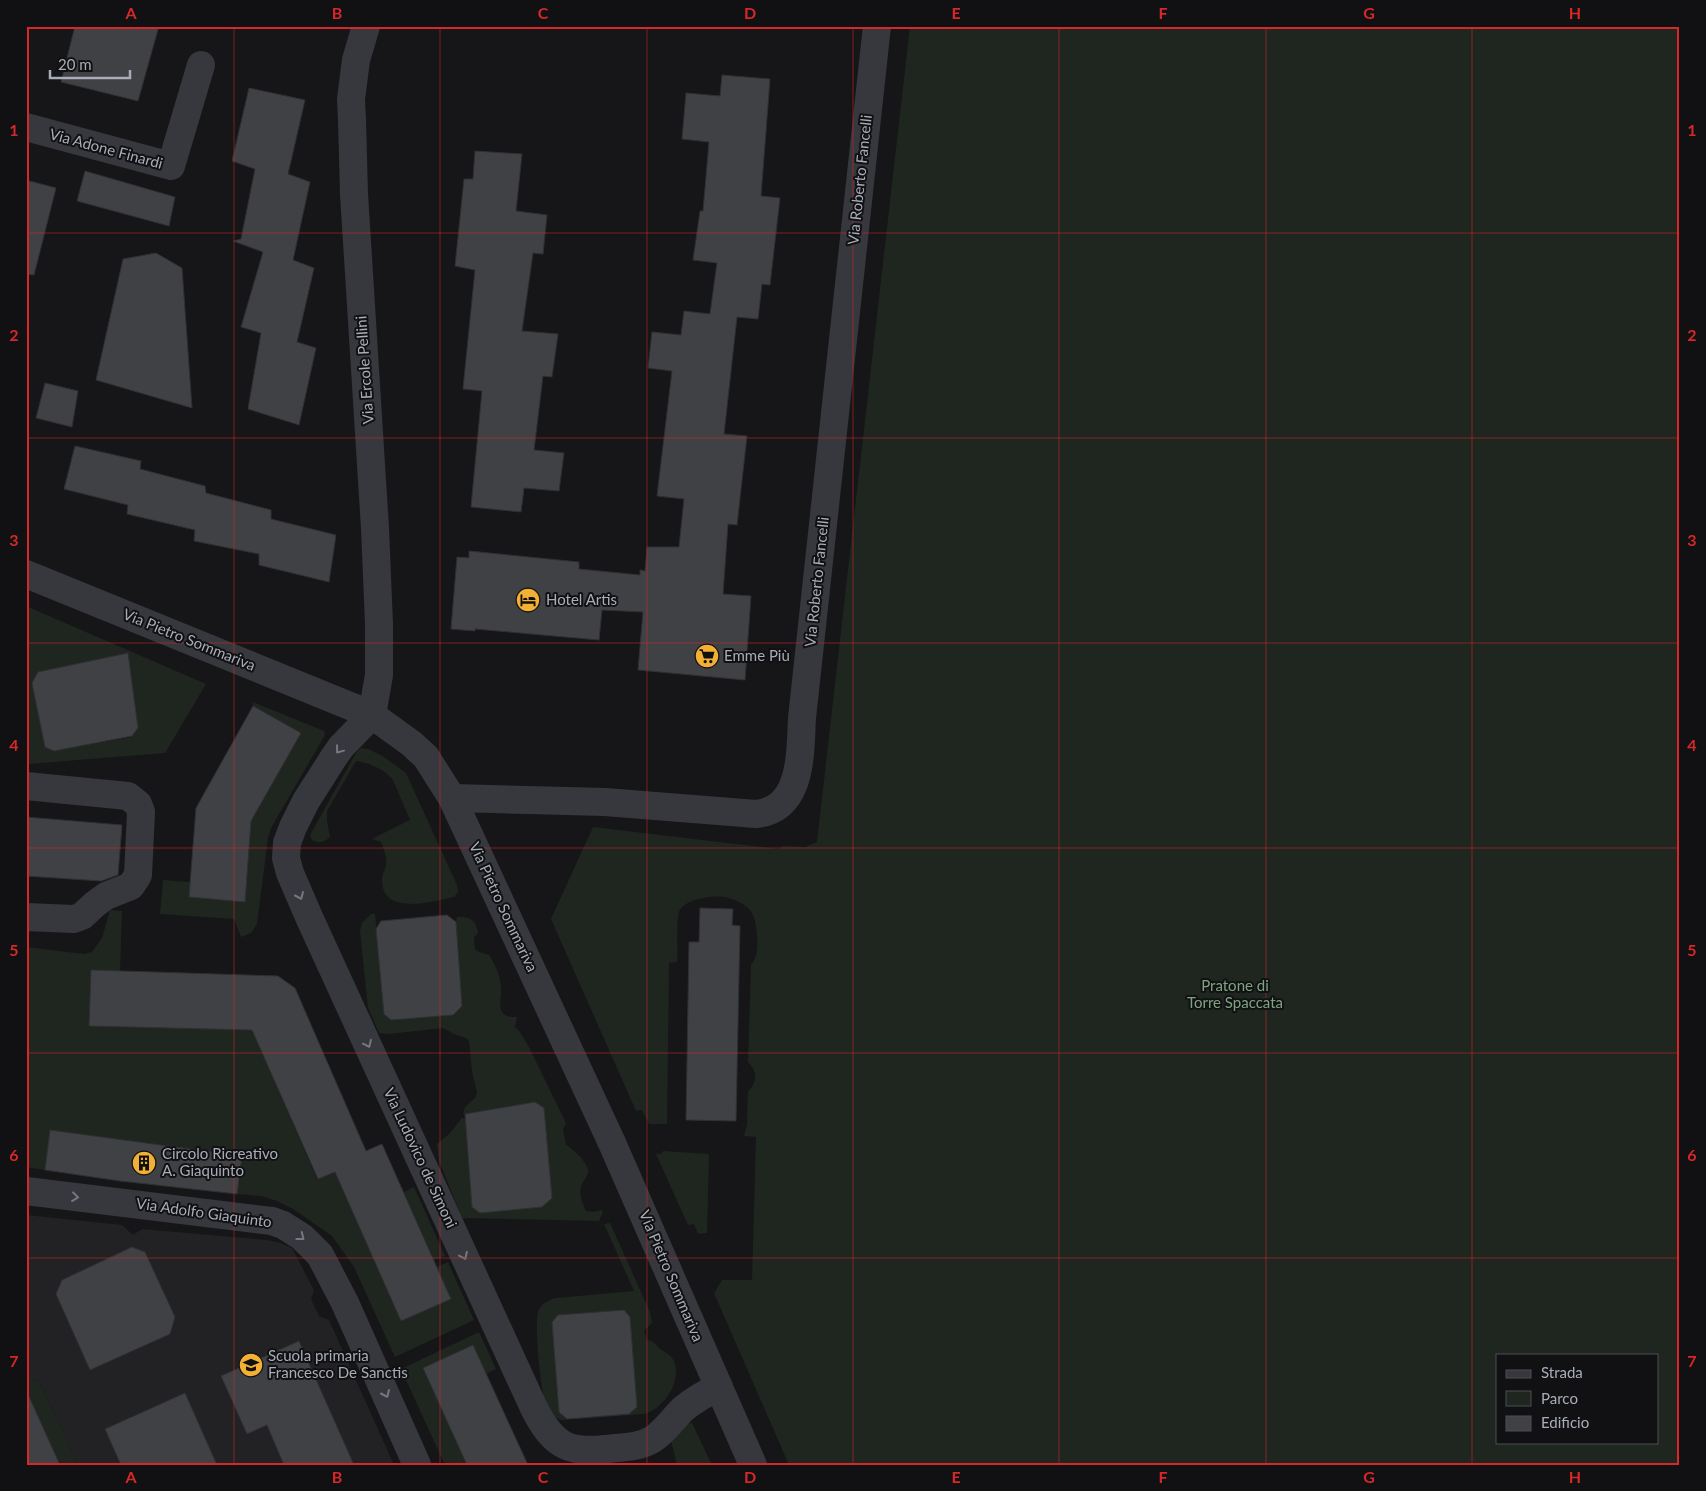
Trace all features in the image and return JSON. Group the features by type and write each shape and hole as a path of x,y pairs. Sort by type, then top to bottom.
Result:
{"street":[{"name":"Via Ercole Pellini","path":"366,26 356,60 352,120 379,624 379,675 372,715"},
{"name":"Via Roberto Fancelli","path":"452,798 605,802 756,814 766,813 776,808 794,786 799,759 877,26"},
{"name":"Via Adone Finardi","path":"26,128 170,166 201,65"},
{"name":"Via Pietro Sommariva","path":"26,574 372,715 412,744 426,758 452,798 612,1143 753,1465"},
{"name":"Via Ludovico de Simoni","path":"372,715 341,746 306,801 287,843 288,866 309,917 539,1419 550,1435 560,1443 580,1450 596,1451 639,1445 658,1434 693,1402 719,1387"},
{"path":"26,786 128,796 138,804 141,812 138,874 131,886 106,896 87,912 74,919 26,917"},
{"name":"Via Adolfo Giaquinto","path":"26,1191 272,1221 284,1225 302,1237 320,1255 345,1302 417,1465"}],"shaded area":[{"path":"26,1215 122,1225 133,1235 142,1229 266,1240 278,1242 292,1248 314,1290 311,1299 319,1316 329,1320 394,1465 78,1465 39,1381 26,1378"}],"green space":[{"name":"Pratone di Torre Spaccata","path":"910,26 1680,26 1680,1465 789,1465 714,1293 722,1280 752,1280 756,1137 744,1136 747,1125 748,1092 755,1081 755,1073 748,1062 751,965 756,956 757,945 755,920 751,911 739,902 719,897 706,897 692,901 686,904 679,912 677,962 669,963 667,1124 649,1124 642,1110 636,1111 551,919 593,827 779,849 783,846 805,847 817,842"},
{"path":"26,606 206,684 165,753 28,764 26,739","holes":["121,655 138,728 132,737 54,751 45,747 32,683 38,672"]},
{"path":"253,702 324,731 325,735 271,828 268,838 257,924 251,933 241,937 234,919 160,914 163,880 190,882 189,897 245,901 251,821 301,733 253,706"},
{"path":"361,748 368,749 384,757 406,773 457,885 458,892 454,897 433,902 410,904 399,903 390,899 384,891 382,876 386,865 385,853 381,842 372,839 410,820 393,780 386,773 371,765 356,761 327,811 330,837 322,842 312,840 310,835 356,753"},
{"path":"110,910 122,911 120,971 91,971 89,1026 252,1030 317,1179 335,1172 401,1321 451,1299 437,1267 448,1262 474,1320 395,1357 354,1267 332,1236 293,1209 277,1201 261,1196 237,1194 242,1156 50,1130 45,1170 26,1167 26,947 84,954 92,952 102,938"},
{"path":"371,914 375,914 384,1014 391,1020 453,1015 462,1006 456,922 457,917 469,918 474,922 478,933 474,937 475,949 489,955 499,975 500,1006 502,1012 506,1016 517,1017 515,1027 529,1047 566,1124 563,1129 566,1145 577,1153 588,1169 580,1191 581,1198 586,1211 594,1212 601,1210 603,1212 599,1221 462,1218 439,1161 437,1144 450,1133 462,1118 465,1119 472,1206 470,1114 463,1114 465,1107 475,1098 477,1092 472,1072 469,1041 443,1028 389,1034 379,1033 368,1008 360,931 362,923"},
{"path":"663,1151 709,1154 707,1233 698,1234 694,1224 688,1225 656,1154 661,1154"},
{"path":"414,1187 445,1256 434,1260 404,1192"},
{"path":"610,1223 650,1312 652,1323 644,1331 647,1340 652,1341 670,1355 674,1361 676,1377 670,1394 664,1401 658,1407 644,1414 561,1420 549,1413 545,1405 538,1346 538,1312 545,1303 556,1298 634,1291 604,1224","holes":["623,1310 630,1317 637,1407 629,1414 567,1419 559,1412 558,1315"]},
{"path":"479,1332 496,1369 486,1374 473,1345 423,1368 467,1465 445,1465 401,1369"},
{"path":"26,1378 39,1381 78,1465 60,1465 42,1425 26,1422"},
{"path":"692,1423 712,1465 677,1465 671,1440 679,1427"}],"building":[{"path":"75,26 159,26 138,101 61,82"},
{"path":"722,75 770,79 761,196 780,198 770,285 762,284 758,319 737,317 724,434 747,436 737,525 728,524 723,594 751,596 745,680 638,670 643,612 602,610 599,640 475,629 475,631 451,629 457,557 469,558 469,551 579,562 579,569 640,575 640,570 645,571 647,547 679,547 684,499 657,496 672,371 648,368 652,332 681,335 684,311 710,314 717,263 693,260 700,211 703,211 709,142 682,139 686,93 720,96"},
{"path":"249,88 305,100 288,174 310,182 293,260 314,268 297,342 316,348 299,425 248,409 261,333 241,327 263,252 233,241 241,239 255,169 232,161"},
{"path":"475,151 522,154 516,211 547,215 543,254 533,253 522,331 558,334 552,377 543,376 534,450 564,453 559,491 524,488 521,512 471,507 482,391 463,389 475,270 455,266 464,179 473,179"},
{"path":"85,171 175,197 169,226 77,201"},
{"path":"26,180 56,188 34,275 26,274"},
{"path":"156,253 182,268 192,408 96,380 123,259"},
{"path":"45,383 78,391 72,427 36,418"},
{"path":"75,446 141,461 140,469 205,486 206,493 271,510 271,519 336,535 329,582 259,565 259,554 194,541 195,530 127,514 128,505 64,489"},
{"path":"128,653 138,728 132,736 54,751 45,747 32,683 38,672"},
{"path":"253,706 301,733 251,821 245,902 189,897 196,808"},
{"path":"26,817 122,825 118,875 101,881 26,876"},
{"path":"700,908 733,909 732,925 740,926 736,1121 686,1120 689,942 699,942"},
{"path":"447,915 456,922 462,1006 453,1015 391,1020 384,1014 376,929 381,921"},
{"path":"91,970 278,976 295,988 366,1151 382,1144 451,1299 401,1321 335,1172 318,1179 252,1030 89,1026"},
{"path":"535,1102 544,1108 552,1198 542,1207 480,1213 472,1207 465,1114"},
{"name":"Circolo Ricreativo A. Giaquinto","path":"50,1130 242,1156 237,1194 120,1181 45,1170"},
{"path":"132,1247 145,1252 175,1317 170,1334 90,1370 56,1294 62,1280"},
{"path":"624,1310 630,1317 637,1407 629,1414 567,1419 559,1412 552,1322 558,1315"},
{"path":"299,1341 354,1465 284,1465 267,1425 247,1434 221,1376"},
{"path":"473,1345 528,1465 467,1465 423,1368"},
{"path":"26,1390 60,1465 26,1465"},
{"path":"185,1393 217,1465 121,1465 105,1429"}],"place":[{"name":"Hotel Artis","path":"528,600"},
{"name":"Emme Più","path":"707,656"},
{"name":"Circolo Ricreativo A. Giaquinto","path":"144,1163"},
{"name":"Scuola primaria Francesco De Sanctis","path":"251,1365"}]}
